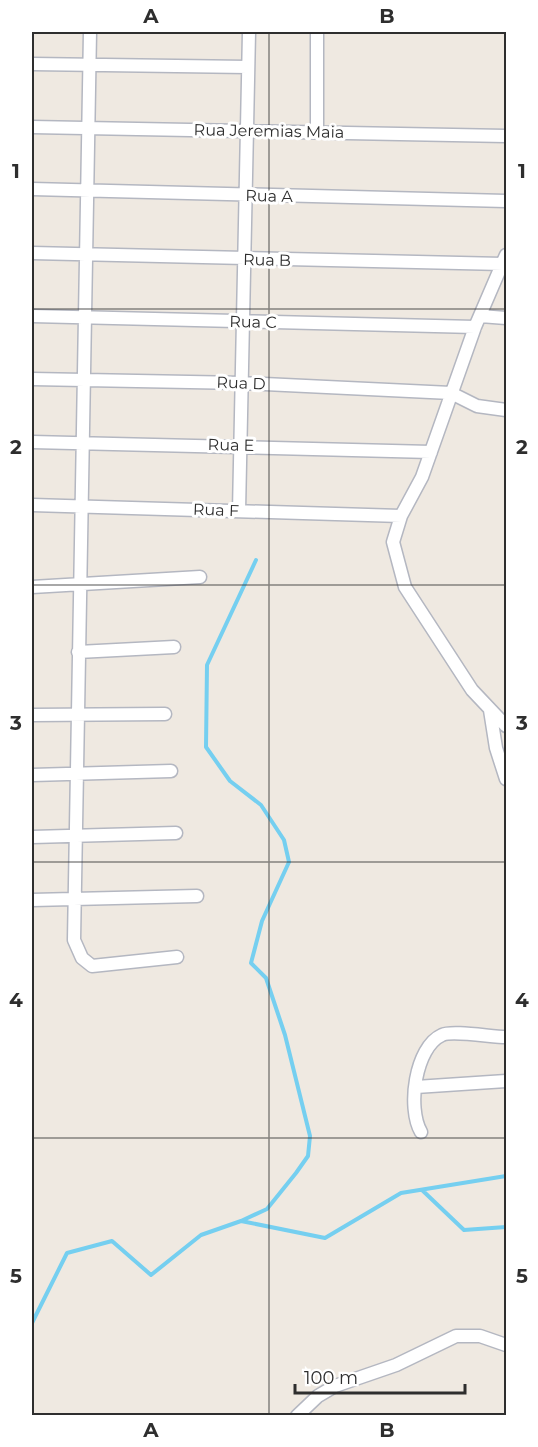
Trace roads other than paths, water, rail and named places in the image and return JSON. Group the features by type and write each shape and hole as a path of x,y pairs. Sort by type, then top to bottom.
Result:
{"street":[{"path":"90,32 85,443 78,652 74,940 82,958 92,966 177,957"},
{"path":"239,511 249,32"},
{"path":"317,32 317,131"},
{"path":"32,64 248,68"},
{"name":"Rua Jeremias Maia","path":"32,127 507,136"},
{"name":"Rua A","path":"32,189 507,201"},
{"name":"Rua B","path":"32,253 243,259 505,260"},
{"path":"505,260 478,321 418,486 401,516 393,542 405,587 455,666 490,710 507,726"},
{"name":"Rua C","path":"32,316 242,321 478,321 507,318"},
{"name":"Rua D","path":"32,379 242,382 451,393"},
{"path":"451,393 477,406 507,410"},
{"name":"Rua E","path":"32,442 241,445 431,452"},
{"name":"Rua F","path":"32,505 401,516"},
{"path":"32,587 200,577"},
{"path":"78,652 174,648"},
{"path":"490,710 496,748 507,779"},
{"path":"32,715 165,714"},
{"path":"32,775 171,771"},
{"path":"32,837 176,833"},
{"path":"32,900 197,896"},
{"path":"421,1132 414,1109 416,1087 425,1050 441,1035 455,1032 477,1037 507,1037"},
{"path":"416,1087 507,1081"},
{"path":"297,1416 318,1396 335,1386 396,1365 456,1336 480,1336 507,1345"}],"waterway":[{"path":"241,1221 267,1209 308,1156 310,1136 285,1035 266,978 251,963 262,921 289,862 284,840 261,805 230,781 206,747 207,665 256,560"},
{"path":"32,1330 32,1323 67,1253 112,1241 151,1275 201,1235 241,1221 325,1238 401,1193 506,1176"},
{"path":"422,1190 464,1230 506,1227"}]}
